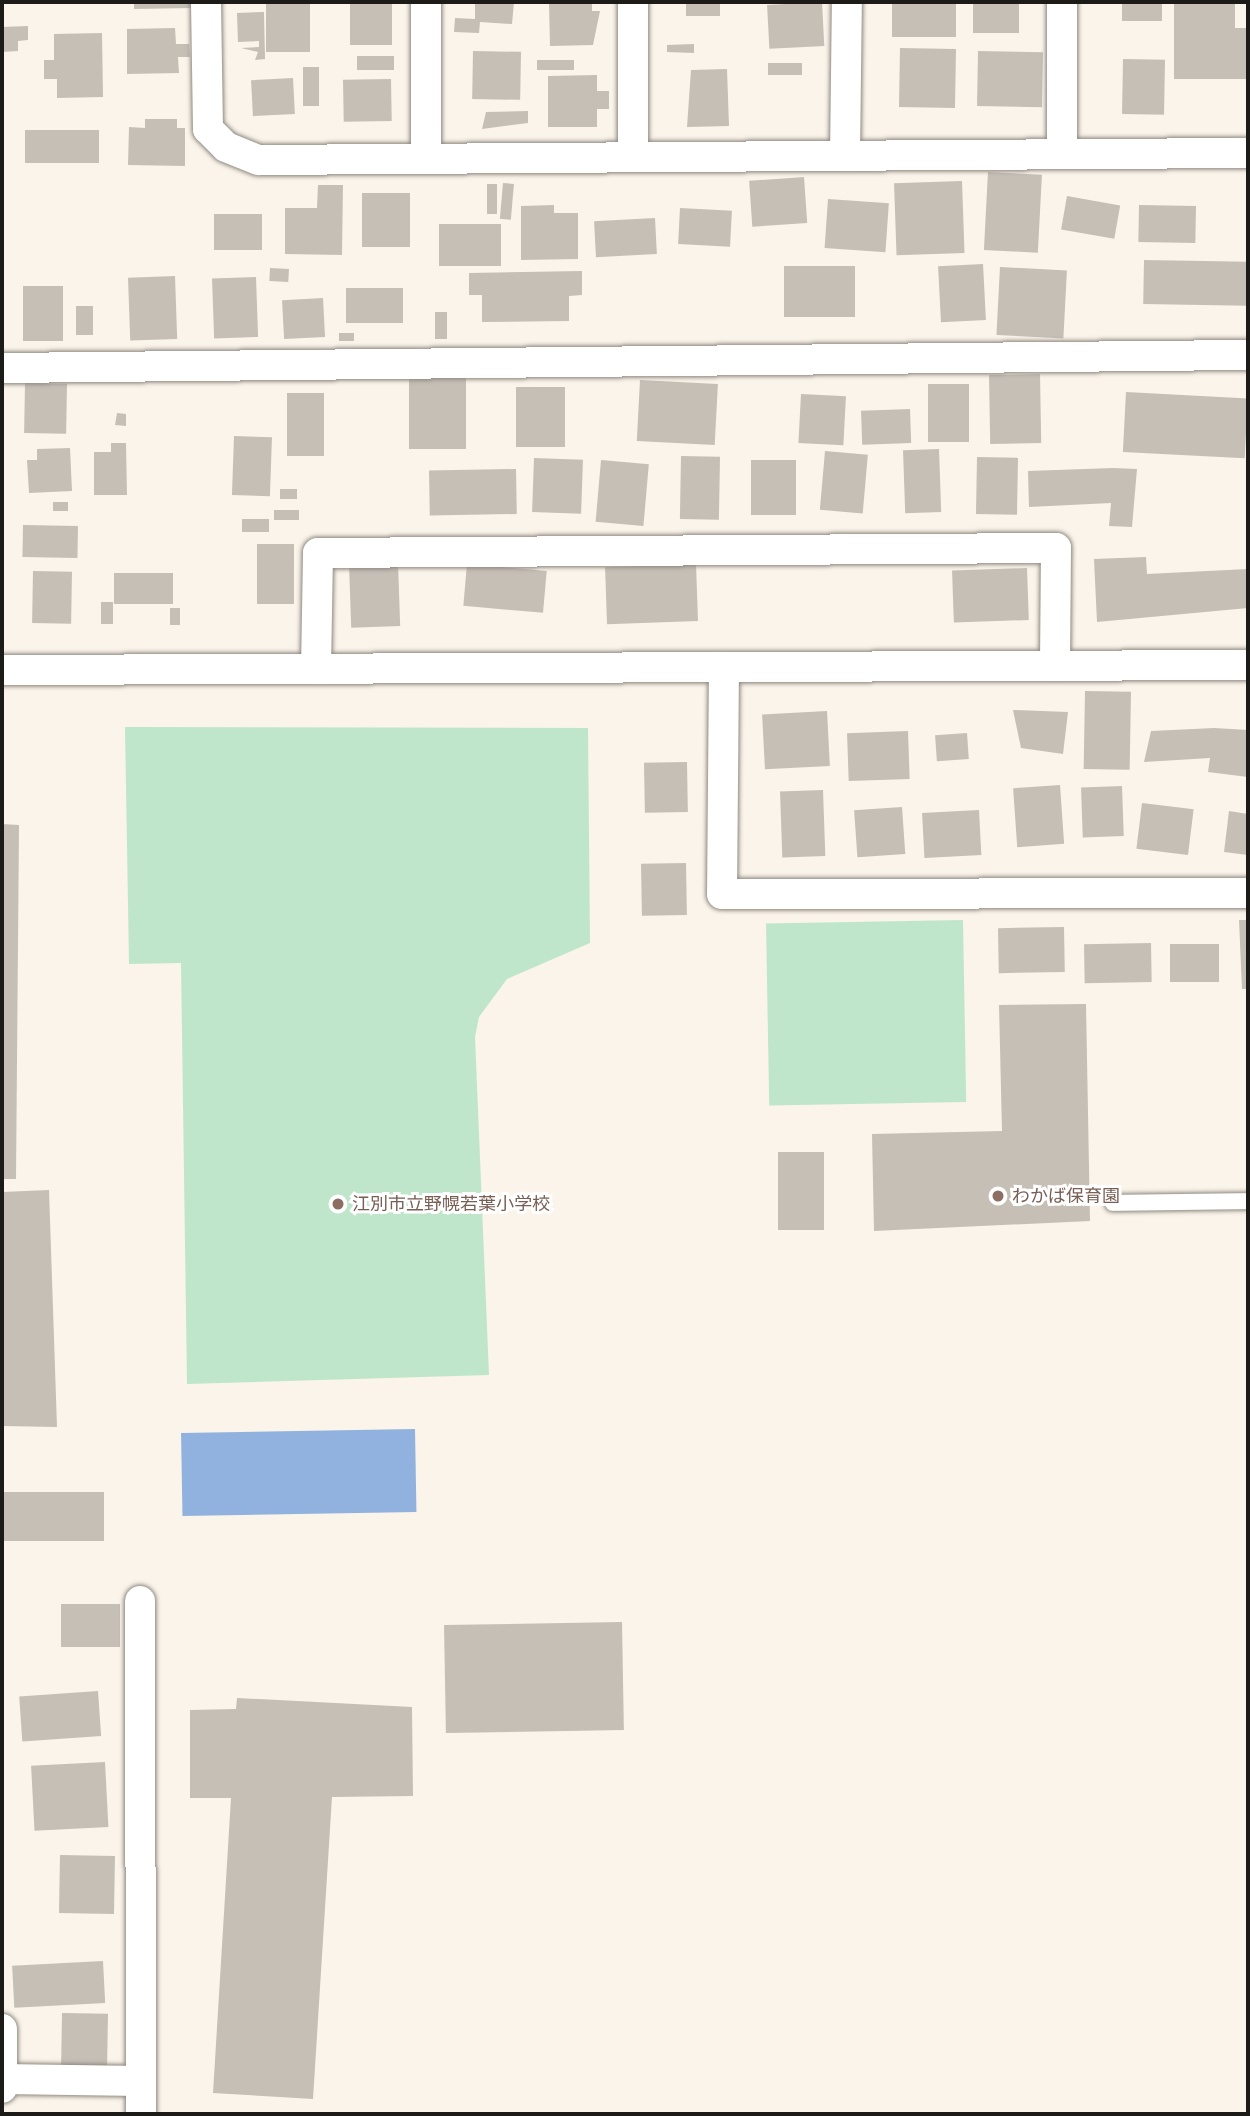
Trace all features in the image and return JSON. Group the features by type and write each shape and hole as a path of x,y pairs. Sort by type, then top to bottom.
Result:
{"street":[{"path":"206,2 208,129 226,147 259,160 1248,153"},
{"path":"426,2 426,158"},
{"path":"633,2 633,157"},
{"path":"845,156 847,2"},
{"path":"1062,2 1062,154"},
{"path":"2,368 1248,355"},
{"path":"316,669 318,553 1056,548 1055,666"},
{"path":"2,670 1248,664"},
{"path":"724,667 722,894 1248,893"},
{"path":"141,1601 141,2114"},
{"path":"2,2029 2,2088"},
{"path":"2,2079 140,2081"}],"lane":[{"path":"1113,1203 1248,1201"}],"green space":[{"path":"125,727 588,728 590,943 507,979 479,1017 475,1037 489,1375 187,1384 181,963 129,964"},
{"path":"963,920 966,1102 769,1105 766,923"}],"water":[{"path":"415,1429 416,1512 182,1516 181,1433"}],"building":[{"path":"134,2 192,2 192,8 134,9"},
{"path":"266,2 310,2 310,52 266,52"},
{"path":"350,2 392,2 392,45 350,45"},
{"path":"475,2 514,2 512,24 480,22 479,33 454,32 455,18 475,19"},
{"path":"686,2 720,2 720,16 686,16"},
{"path":"822,2 824,46 769,49 767,5"},
{"path":"892,2 956,2 956,37 892,37"},
{"path":"973,2 1019,2 1019,33 973,33"},
{"path":"1122,2 1162,2 1162,21 1122,21"},
{"path":"1174,2 1235,2 1235,28 1248,28 1248,79 1174,79"},
{"path":"592,3 592,11 600,11 593,45 550,46 549,4"},
{"path":"264,12 265,59 255,60 258,52 241,48 259,47 259,41 238,42 237,13"},
{"path":"28,26 28,40 18,41 18,51 2,52 2,27"},
{"path":"175,28 176,44 189,44 190,57 178,57 179,73 127,74 127,29"},
{"path":"102,33 103,97 57,98 57,79 44,79 44,60 54,60 54,34"},
{"path":"694,44 694,53 667,52 667,45"},
{"path":"900,48 956,49 955,108 899,107"},
{"path":"473,51 521,52 520,100 472,99"},
{"path":"978,51 1043,52 1042,107 977,106"},
{"path":"357,56 394,56 394,70 357,70"},
{"path":"1123,59 1165,60 1164,115 1122,114"},
{"path":"537,60 574,60 574,70 537,70"},
{"path":"768,63 802,63 802,75 768,75"},
{"path":"303,67 319,67 319,106 303,106"},
{"path":"727,69 729,126 687,127 691,70"},
{"path":"597,75 597,91 609,91 609,109 597,109 597,127 548,127 548,76"},
{"path":"293,78 295,114 253,116 251,80"},
{"path":"391,79 392,121 344,122 343,80"},
{"path":"528,111 528,123 482,129 486,112"},
{"path":"145,119 177,119 177,128 185,128 185,166 128,165 129,127 145,128"},
{"path":"25,130 99,130 99,163 25,163"},
{"path":"988,172 1042,175 1038,253 984,250"},
{"path":"804,177 807,223 752,227 749,181"},
{"path":"962,181 965,253 897,255 894,183"},
{"path":"503,183 514,184 511,220 500,219"},
{"path":"487,184 497,184 497,214 487,214"},
{"path":"318,185 343,185 342,255 285,254 285,208 317,208"},
{"path":"362,193 410,193 410,247 362,247"},
{"path":"1067,196 1120,205 1114,239 1061,229"},
{"path":"828,199 889,203 885,252 825,248"},
{"path":"554,205 554,213 578,213 578,259 521,260 521,206"},
{"path":"1139,205 1196,206 1195,243 1138,242"},
{"path":"680,208 732,211 730,247 678,244"},
{"path":"214,214 262,214 262,250 214,250"},
{"path":"655,218 657,254 596,257 594,221"},
{"path":"439,224 501,224 501,266 439,266"},
{"path":"1144,260 1248,262 1247,306 1143,304"},
{"path":"983,264 986,320 941,322 938,266"},
{"path":"784,266 855,266 855,317 784,317"},
{"path":"1000,267 1067,271 1063,338 996,335"},
{"path":"270,268 289,269 288,282 269,281"},
{"path":"582,271 582,295 569,296 569,321 482,322 482,295 469,295 469,273"},
{"path":"175,276 177,339 130,341 128,278"},
{"path":"256,277 258,337 214,338 212,279"},
{"path":"23,286 63,286 63,341 23,341"},
{"path":"346,288 403,288 403,323 346,323"},
{"path":"323,298 325,337 284,339 282,300"},
{"path":"76,306 93,306 93,335 76,335"},
{"path":"435,312 447,312 447,339 435,339"},
{"path":"339,333 354,333 354,341 339,341"},
{"path":"1040,374 1041,443 990,444 989,375"},
{"path":"409,376 466,376 466,449 409,449"},
{"path":"640,380 718,384 715,445 637,441"},
{"path":"25,383 67,384 66,434 24,433"},
{"path":"928,384 969,384 969,442 928,442"},
{"path":"516,387 565,387 565,447 516,447"},
{"path":"1126,392 1248,398 1245,458 1123,452"},
{"path":"287,393 324,393 324,456 287,456"},
{"path":"801,394 846,396 843,445 798,443"},
{"path":"910,409 911,443 862,445 861,411"},
{"path":"117,413 126,414 126,426 115,425"},
{"path":"234,436 272,437 270,496 232,495"},
{"path":"111,443 126,443 127,495 94,495 94,452 111,452"},
{"path":"70,448 72,491 29,493 27,460 37,460 37,449"},
{"path":"939,449 941,512 905,513 903,450"},
{"path":"825,451 868,455 863,514 820,510"},
{"path":"681,456 720,457 719,520 680,519"},
{"path":"977,457 1018,458 1017,515 976,514"},
{"path":"534,458 583,460 581,514 532,512"},
{"path":"601,460 649,464 643,526 596,522"},
{"path":"751,460 796,460 796,515 751,515"},
{"path":"516,469 517,514 430,516 429,471"},
{"path":"1137,469 1132,527 1109,526 1111,503 1029,507 1028,471"},
{"path":"280,489 297,489 297,499 280,499"},
{"path":"53,502 68,502 68,511 53,511"},
{"path":"274,510 299,510 299,520 274,520"},
{"path":"242,519 269,519 269,532 242,532"},
{"path":"23,525 78,526 77,558 22,557"},
{"path":"257,544 294,544 294,604 257,604"},
{"path":"1146,557 1147,574 1248,569 1248,608 1097,622 1094,559"},
{"path":"398,563 400,626 351,628 349,565"},
{"path":"467,564 547,571 543,613 463,606"},
{"path":"696,564 698,621 607,624 605,567"},
{"path":"1027,568 1029,620 954,623 952,571"},
{"path":"33,571 72,572 71,624 32,623"},
{"path":"114,573 173,573 173,604 114,604"},
{"path":"101,602 113,602 113,624 101,624"},
{"path":"170,608 180,608 180,625 170,625"},
{"path":"1085,691 1131,692 1130,770 1084,769"},
{"path":"1013,710 1068,712 1063,754 1021,748"},
{"path":"827,711 830,766 765,769 762,714"},
{"path":"1214,728 1248,730 1248,777 1208,772 1210,758 1144,762 1151,731"},
{"path":"908,731 910,779 849,781 847,733"},
{"path":"967,733 969,759 937,761 935,735"},
{"path":"687,762 688,812 645,813 644,763"},
{"path":"1060,785 1064,844 1017,847 1013,788"},
{"path":"1122,786 1124,836 1083,837 1081,787"},
{"path":"823,790 825,856 782,857 780,792"},
{"path":"1142,803 1194,809 1188,855 1136,849"},
{"path":"902,807 905,854 857,857 854,810"},
{"path":"979,810 981,855 924,858 922,813"},
{"path":"1229,811 1248,814 1248,855 1224,852"},
{"path":"2,824 19,825 16,1179 2,1179"},
{"path":"686,863 687,915 642,916 641,864"},
{"path":"1239,920 1248,920 1248,989 1242,989"},
{"path":"1064,927 1065,972 999,973 998,928"},
{"path":"1151,943 1152,982 1085,983 1084,944"},
{"path":"1170,944 1219,944 1219,982 1170,982"},
{"path":"1086,1004 1090,1221 874,1231 872,1134 1002,1131 999,1005"},
{"path":"778,1152 824,1152 824,1230 778,1230"},
{"path":"49,1190 57,1427 2,1426 2,1192"},
{"path":"2,1492 104,1492 104,1541 2,1541"},
{"path":"61,1604 120,1604 120,1647 61,1647"},
{"path":"622,1622 624,1730 446,1733 444,1625"},
{"path":"98,1691 101,1736 22,1741 19,1697"},
{"path":"237,1698 412,1707 413,1796 332,1797 313,2099 213,2093 231,1798 190,1798 190,1710 236,1709"},
{"path":"105,1762 108,1827 35,1831 31,1766"},
{"path":"60,1855 115,1856 114,1914 59,1913"},
{"path":"103,1961 105,2003 14,2008 12,1966"},
{"path":"62,2013 108,2014 107,2066 61,2065"}],"place":[{"name":"わかば保育園","path":"998,1196"},
{"name":"江別市立野幌若葉小学校","path":"338,1204"}]}
